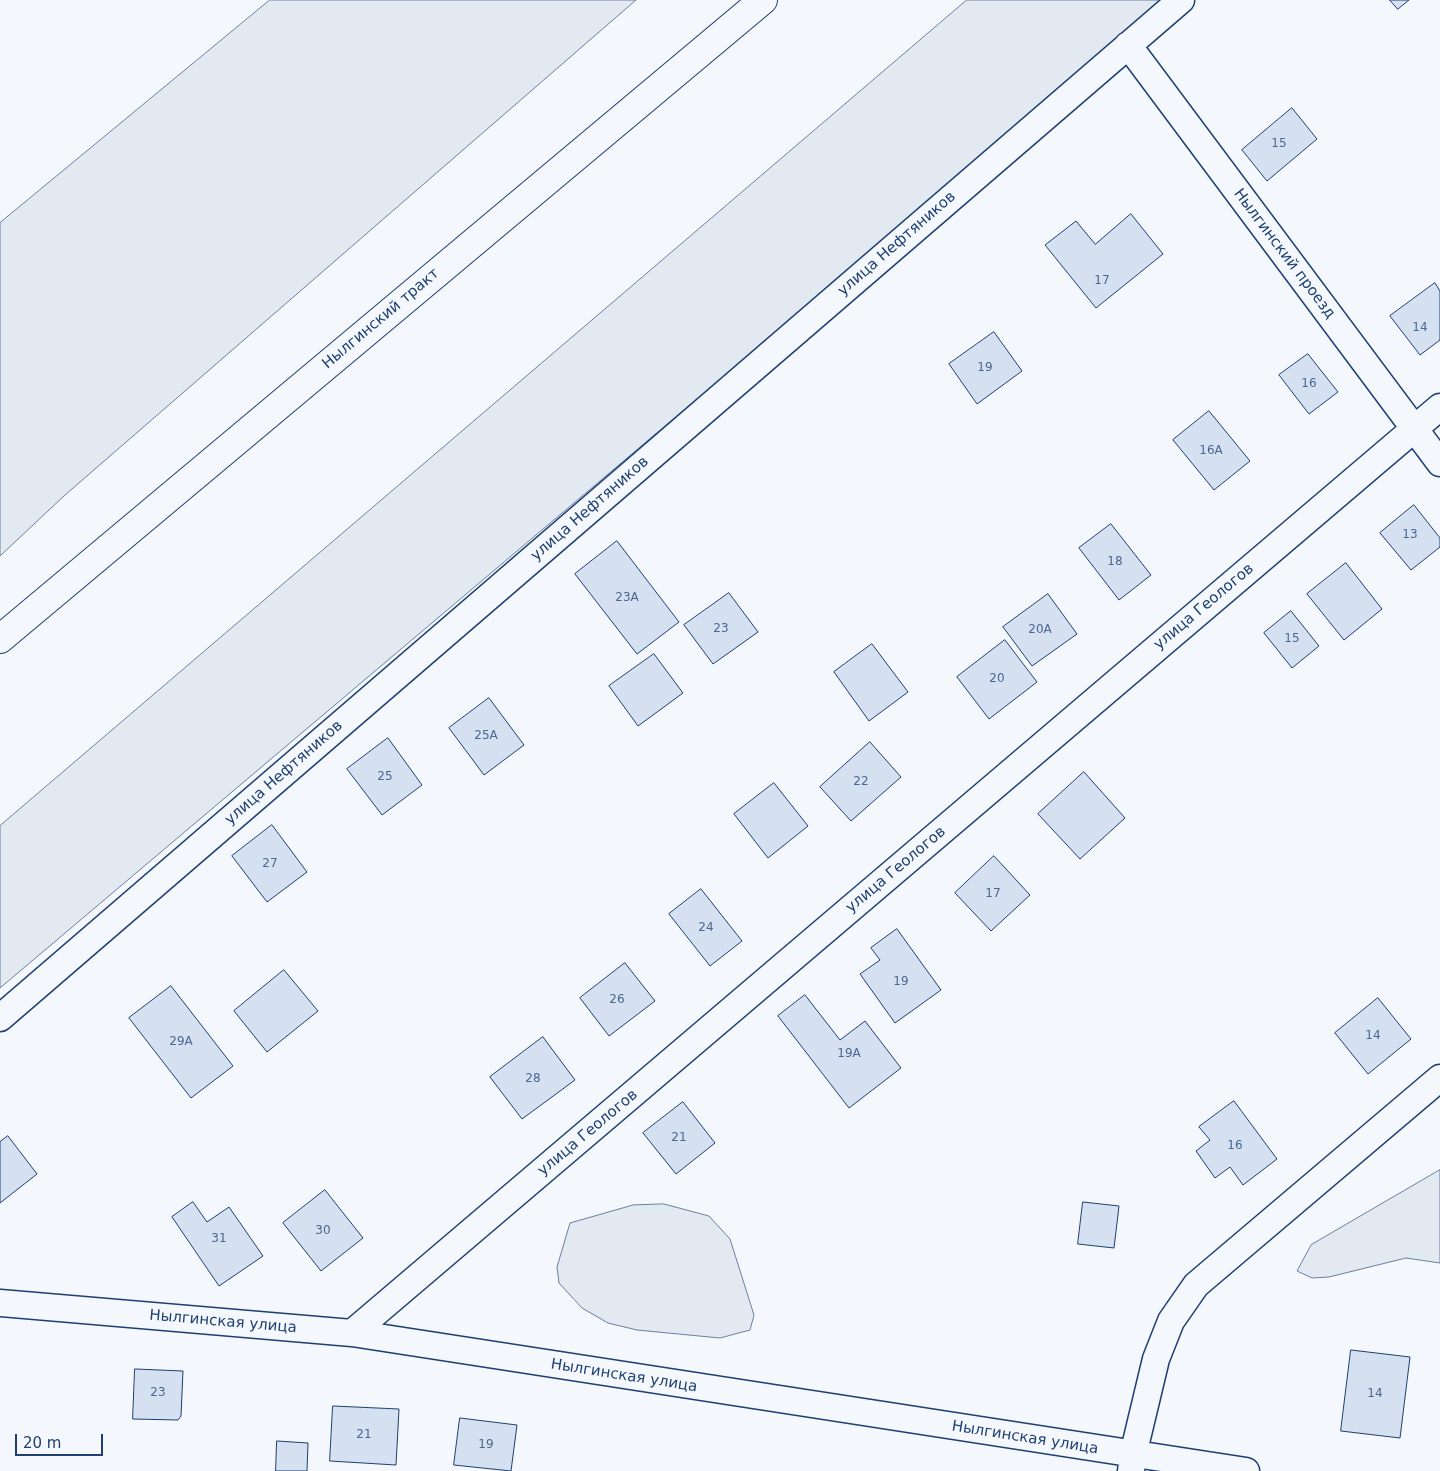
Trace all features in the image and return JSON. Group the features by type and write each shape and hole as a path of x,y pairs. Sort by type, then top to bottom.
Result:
{"main road":[{"name":"Нылгинский тракт","path":"0,639 763,0"}],"street":[{"name":"улица Нефтяников","path":"0,1018 1181,0"},
{"name":"Нылгинский проезд","path":"1128,45 1440,463"},
{"name":"улица Геологов","path":"352,1333 1440,407"},
{"path":"1132,1463 1156,1359 1171,1321 1196,1285 1440,1078"},
{"name":"Нылгинская улица","path":"0,1303 352,1333 1132,1463 1246,1471"}],"shaded area":[{"path":"270,0 636,0 65,495 0,556 0,223"},
{"path":"967,0 1169,0 0,988 0,826"},
{"path":"1440,1170 1440,1263 1406,1258 1329,1277 1312,1278 1297,1271 1311,1245"},
{"path":"664,1204 709,1216 730,1239 754,1315 750,1330 720,1338 637,1330 608,1323 582,1308 559,1283 557,1267 570,1223 633,1205"}],"building":[{"path":"1390,0 1409,0 1398,9"},
{"path":"1292,108 1317,139 1267,181 1242,150"},
{"path":"1131,214 1163,254 1096,308 1045,245 1076,221 1095,244"},
{"path":"1435,283 1440,291 1440,340 1420,355 1390,316"},
{"path":"994,332 1022,371 977,404 949,364"},
{"path":"1308,354 1338,392 1309,414 1279,375"},
{"path":"1209,411 1250,461 1214,490 1173,440"},
{"path":"1414,505 1440,538 1440,547 1411,570 1380,533"},
{"path":"1111,524 1151,575 1119,600 1079,548"},
{"path":"617,541 679,622 637,654 575,574"},
{"path":"1346,563 1382,609 1344,640 1307,594"},
{"path":"729,593 758,632 713,664 684,625"},
{"path":"1048,594 1077,634 1032,666 1003,627"},
{"path":"1291,611 1319,646 1292,668 1264,633"},
{"path":"1005,640 1037,682 989,719 957,677"},
{"path":"872,644 908,692 869,721 834,672"},
{"path":"654,654 683,693 638,726 609,686"},
{"path":"489,698 524,745 484,775 449,728"},
{"path":"388,738 422,785 382,815 347,769"},
{"path":"870,742 901,777 851,821 820,787"},
{"path":"1084,772 1125,818 1080,859 1038,814"},
{"path":"774,783 808,826 768,858 734,814"},
{"path":"272,825 307,872 267,902 232,856"},
{"path":"994,856 1030,895 991,931 955,893"},
{"path":"701,889 742,941 710,966 669,914"},
{"path":"897,929 941,990 895,1023 860,974 880,960 871,948"},
{"path":"625,963 655,1001 609,1036 580,998"},
{"path":"284,970 318,1011 267,1052 234,1011"},
{"path":"171,986 233,1066 191,1098 129,1018"},
{"path":"805,995 840,1040 865,1021 901,1068 849,1108 778,1016"},
{"path":"1378,998 1411,1039 1368,1074 1335,1033"},
{"path":"543,1037 575,1080 522,1119 490,1077"},
{"path":"1234,1101 1277,1159 1243,1185 1230,1167 1215,1178 1196,1151 1210,1140 1199,1127"},
{"path":"683,1102 715,1143 676,1174 643,1133"},
{"path":"8,1136 37,1174 0,1203 0,1142"},
{"path":"325,1190 363,1238 321,1271 283,1223"},
{"path":"193,1202 207,1222 229,1207 263,1256 219,1286 172,1217"},
{"path":"1083,1202 1119,1206 1114,1248 1078,1244"},
{"path":"1351,1350 1410,1357 1400,1438 1341,1431"},
{"path":"135,1369 183,1371 181,1416 178,1420 133,1419"},
{"path":"333,1406 399,1409 396,1465 330,1461"},
{"path":"460,1418 517,1425 511,1471 454,1465"},
{"path":"277,1441 308,1443 307,1471 276,1471"}]}
